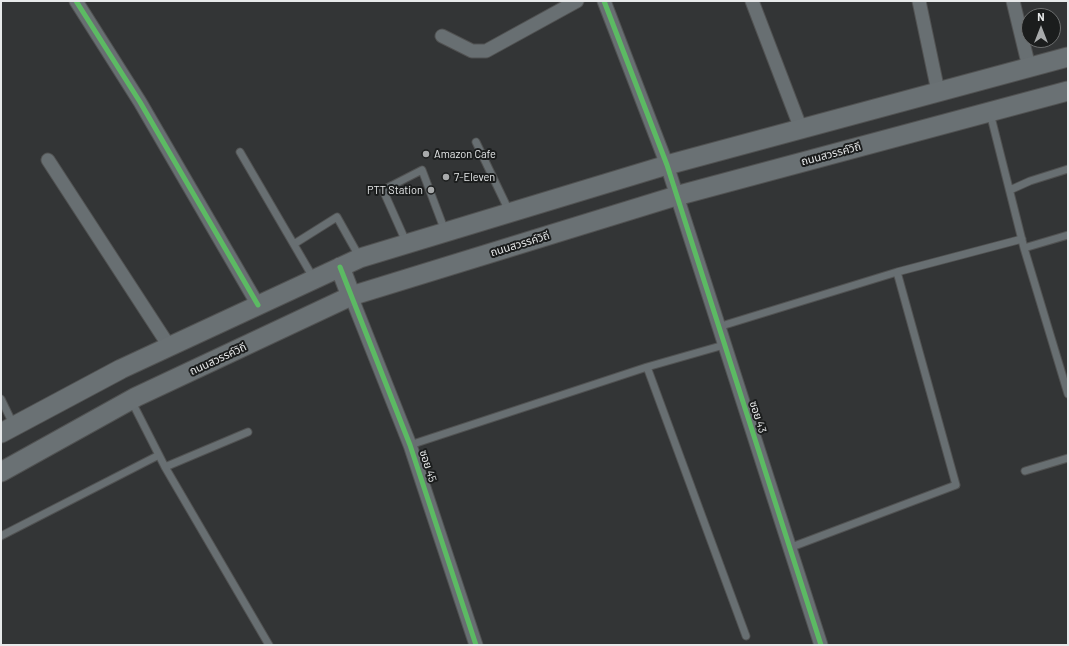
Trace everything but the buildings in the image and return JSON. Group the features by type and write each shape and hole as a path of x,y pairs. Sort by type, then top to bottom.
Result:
{"main road":[{"path":"8,430 121,369 360,258 667,165 1068,57"},
{"name":"ถนนสวรรค์วิถี","path":"1,472 131,400 351,296 676,196 1068,91"},
{"path":"340,267 351,296"}],"street":[{"path":"76,1 140,102 258,305"},
{"path":"442,36 472,51 486,51 577,1"},
{"name":"ซอย 43","path":"604,1 667,165 821,645"},
{"path":"752,1 801,129"},
{"path":"920,1 938,91"},
{"path":"1013,1 1029,67"},
{"path":"48,160 169,346"},
{"name":"ซอย 45","path":"351,296 410,446 476,645"}],"lane":[{"path":"990,112 1024,248 1068,394"},
{"path":"476,142 510,213"},
{"path":"240,152 314,279"},
{"path":"1010,190 1030,181 1068,169"},
{"path":"407,244 383,190 422,170 445,233"},
{"path":"294,244 337,217 360,258"},
{"path":"1024,248 1068,235"},
{"path":"718,327 897,272 1022,239"},
{"path":"789,548 956,485 897,272"},
{"path":"410,446 648,367 724,345"},
{"path":"648,367 746,636"},
{"path":"1,399 8,430"},
{"path":"131,400 165,467 269,645"},
{"path":"165,467 248,432"},
{"path":"1,536 159,455"},
{"path":"1025,471 1068,458"}],"cycle path":[{"path":"76,1 140,102 258,305"},
{"path":"604,1 667,165 821,645"},
{"path":"340,267 410,445 476,645"}],"place":[{"name":"Amazon Cafe","path":"426,154"},
{"name":"7-Eleven","path":"446,177"},
{"name":"PTT Station","path":"431,190"}]}
